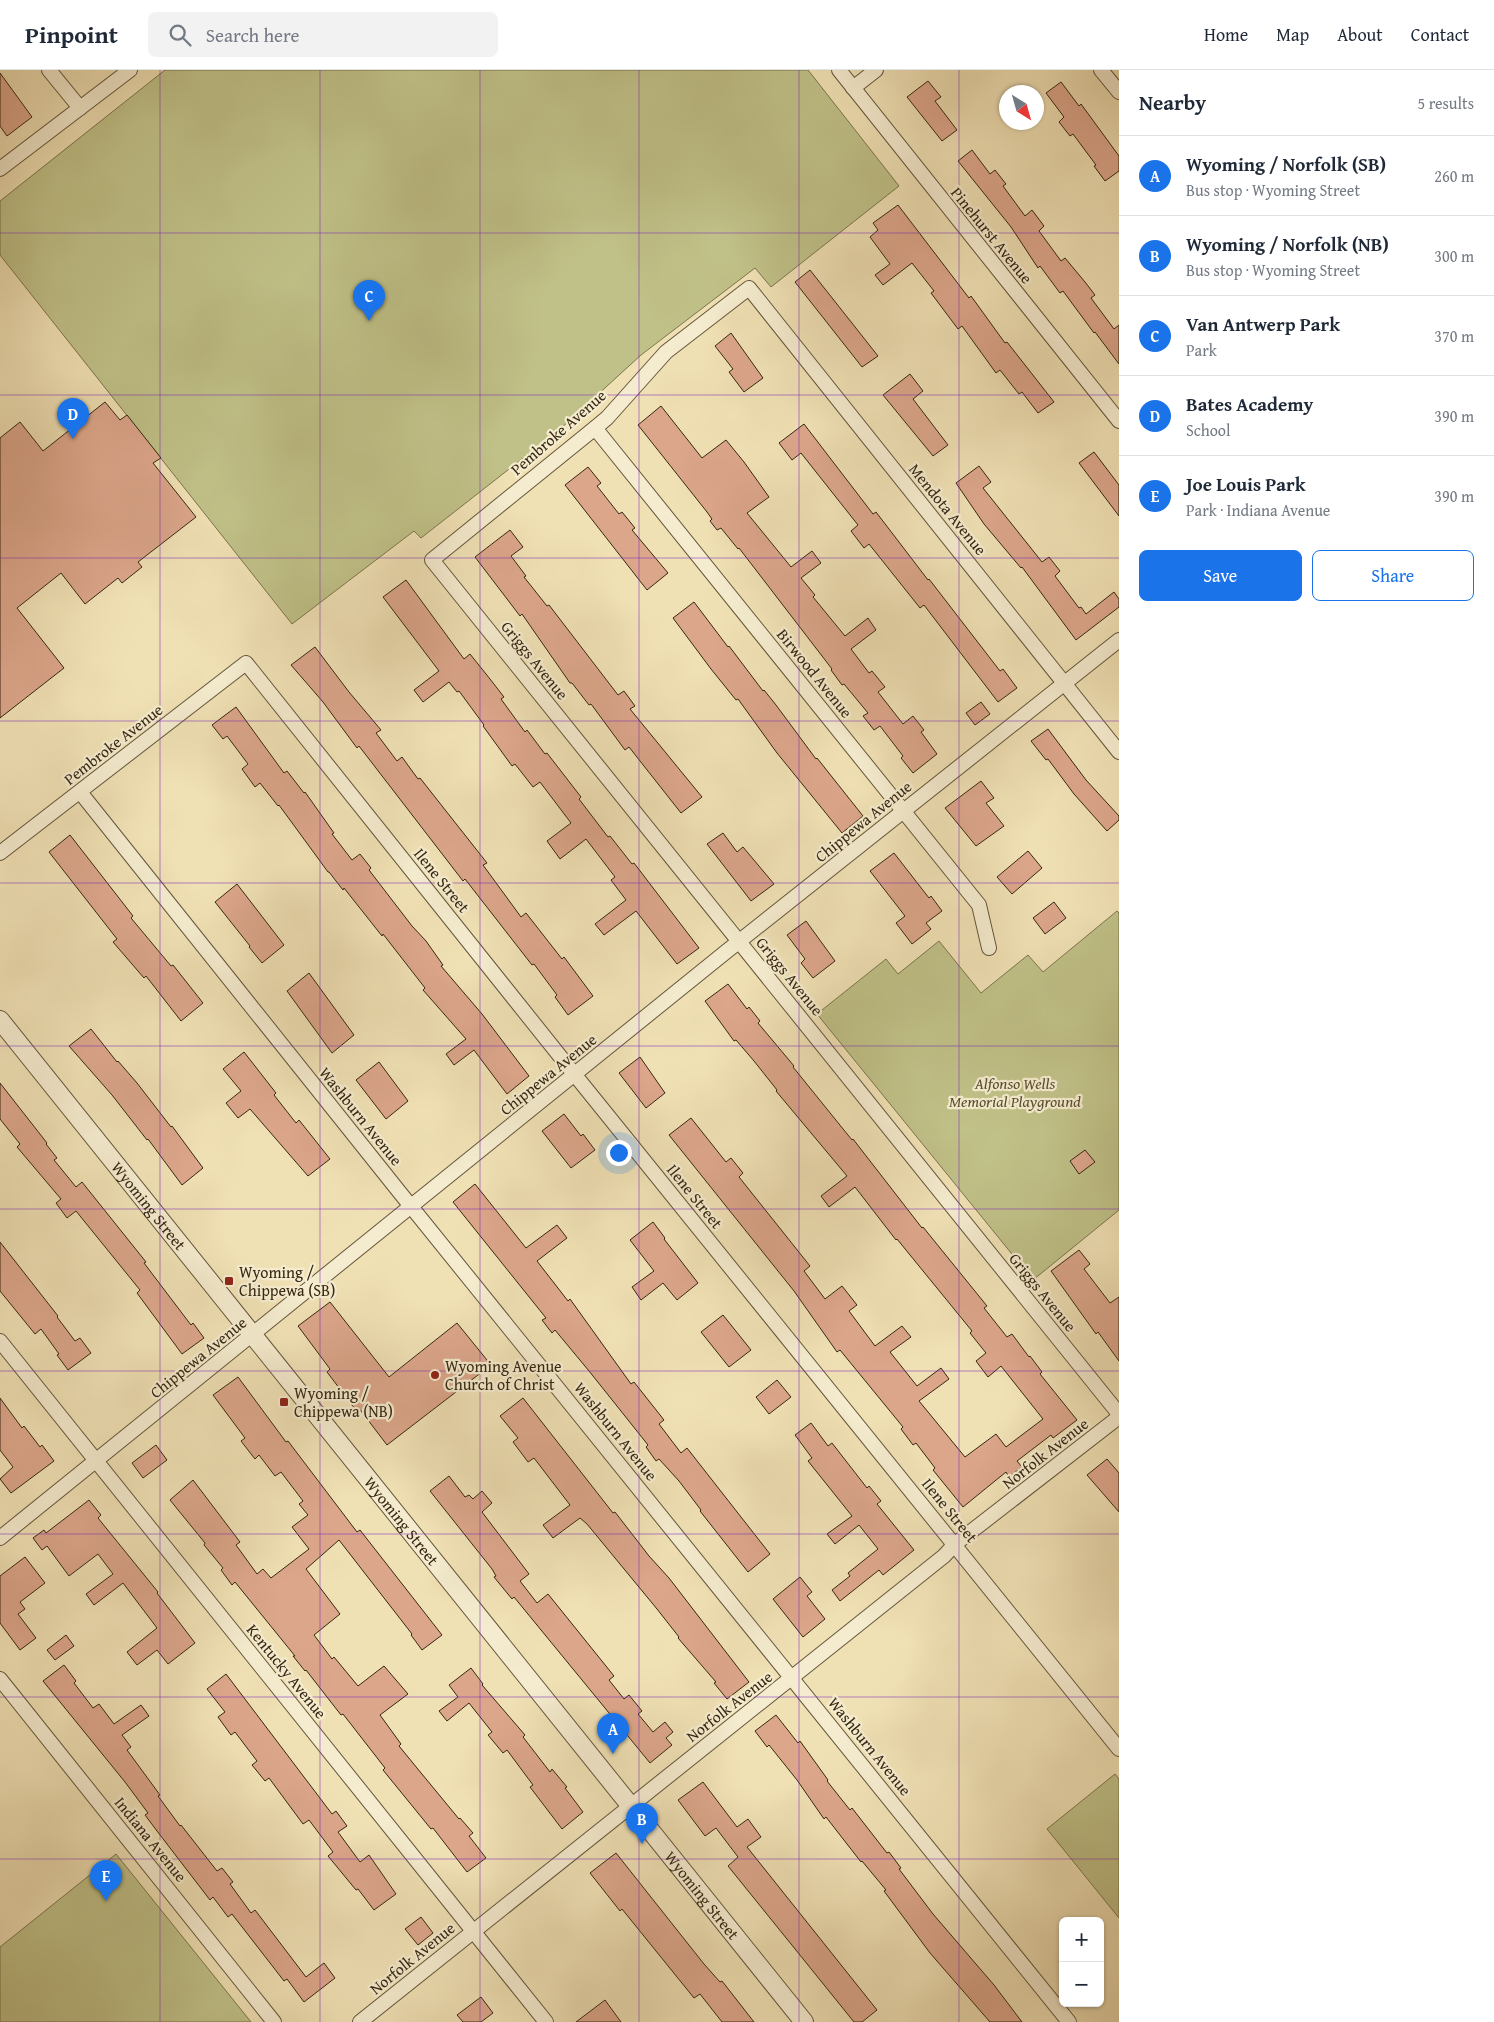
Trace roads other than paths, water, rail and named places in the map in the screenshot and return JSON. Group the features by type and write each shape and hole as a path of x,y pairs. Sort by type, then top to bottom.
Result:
{"street":[{"path":"49,70 80,108"},
{"path":"0,169 130,70"},
{"name":"Pinehurst Avenue","path":"838,70 1119,421"},
{"path":"853,88 876,70"},
{"path":"1101,70 1119,92"},
{"name":"Pembroke Avenue","path":"432,560 607,418 666,352 748,288"},
{"name":"Mendota Avenue","path":"748,288 1119,752"},
{"name":"Birwood Avenue","path":"595,428 980,905 989,948"},
{"name":"Griggs Avenue","path":"432,560 1119,1416"},
{"name":"Chippewa Avenue","path":"0,1538 253,1336 411,1206 1119,640"},
{"name":"Pembroke Avenue","path":"0,853 246,663"},
{"name":"Ilene Street","path":"246,663 575,1075 1119,1749"},
{"name":"Washburn Avenue","path":"80,792 1069,2022"},
{"name":"Wyoming Street","path":"0,1020 804,2022"},
{"name":"Kentucky Avenue","path":"0,1341 546,2022"},
{"name":"Norfolk Avenue","path":"360,2022 793,1678 944,1556 955,1544 1119,1416"},
{"name":"Indiana Avenue","path":"0,1679 274,2022"}],"place":[{"name":"Van Antwerp Park","path":"369,321"},
{"name":"Bates Academy","path":"73,439"},
{"name":"Wyoming / Chippewa (SB)","path":"229,1281"},
{"name":"Wyoming Avenue Church of Christ","path":"435,1375"},
{"name":"Wyoming / Chippewa (NB)","path":"284,1402"},
{"name":"Wyoming / Norfolk (SB)","path":"613,1754"},
{"name":"Wyoming / Norfolk (NB)","path":"642,1844"},
{"name":"Joe Louis Park","path":"106,1901"}],"park label":[{"name":"Alfonso Wells Memorial Playground","path":"1015,1092"}]}
